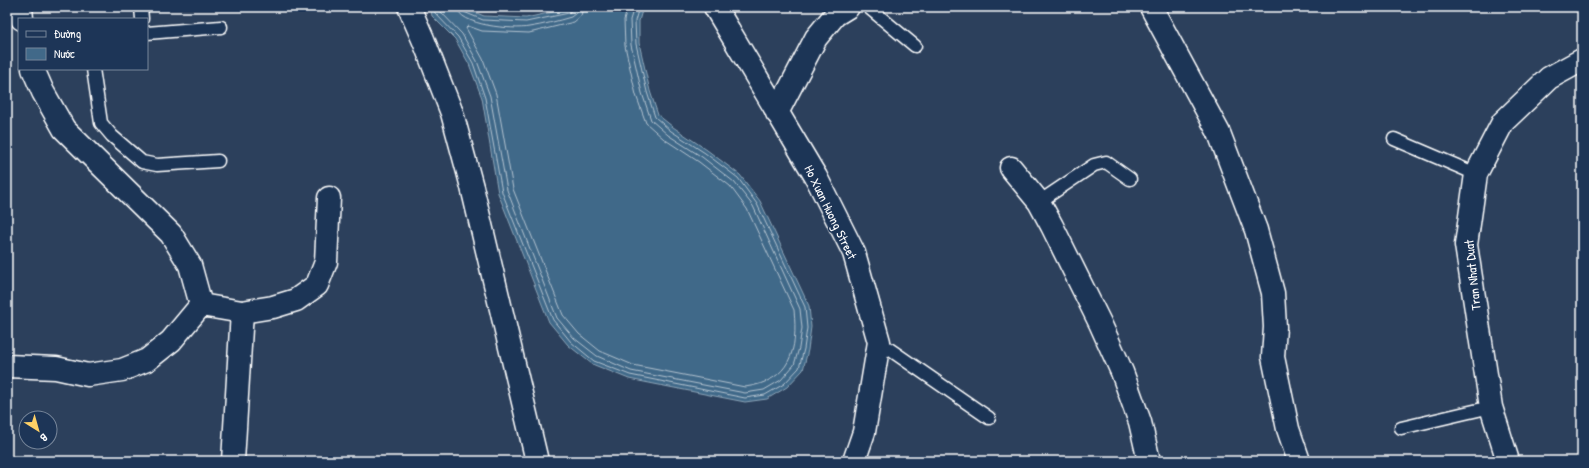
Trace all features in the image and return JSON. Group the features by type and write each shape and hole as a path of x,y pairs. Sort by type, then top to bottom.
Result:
{"street":[{"path":"21,7 22,18"},
{"path":"409,7 452,113 472,187 537,461"},
{"name":"Ho Xuan Huong Street","path":"714,7 816,177 854,253 878,342 864,432 854,461"},
{"path":"778,113 816,38 835,15 848,7"},
{"path":"1151,7 1219,133 1256,230 1273,293 1275,327 1273,358 1288,429 1299,461"},
{"name":"Tran Nhat Duat","path":"1508,461 1490,407 1466,245 1476,174 1503,122 1549,78 1582,60"},
{"path":"33,70 43,92 64,129 171,234 190,265 201,305"},
{"path":"1011,168 1039,202 1100,323 1122,372 1140,422 1149,461"},
{"path":"201,305 242,312 273,308 296,300 317,285 326,262 329,198"},
{"path":"7,366 56,368 88,375 122,370 146,360 171,341 201,305"},
{"path":"233,461 242,312"}],"lane":[{"path":"140,7 142,18"},
{"path":"868,7 915,46"},
{"path":"148,33 221,27"},
{"path":"93,70 101,123 112,136 142,162 157,165 218,161"},
{"path":"1394,139 1476,174"},
{"path":"1039,202 1094,165 1106,162 1130,179"},
{"path":"878,342 989,418"},
{"path":"1401,428 1490,407"}],"water":[{"path":"430,7 462,7 484,16 526,18 575,7 643,7 639,21 639,43 650,91 658,115 740,175 760,201 809,306 811,327 808,350 803,370 787,387 767,399 745,402 629,379 592,364 568,345 549,322 498,193 482,98 469,64 455,39 432,16"}]}
